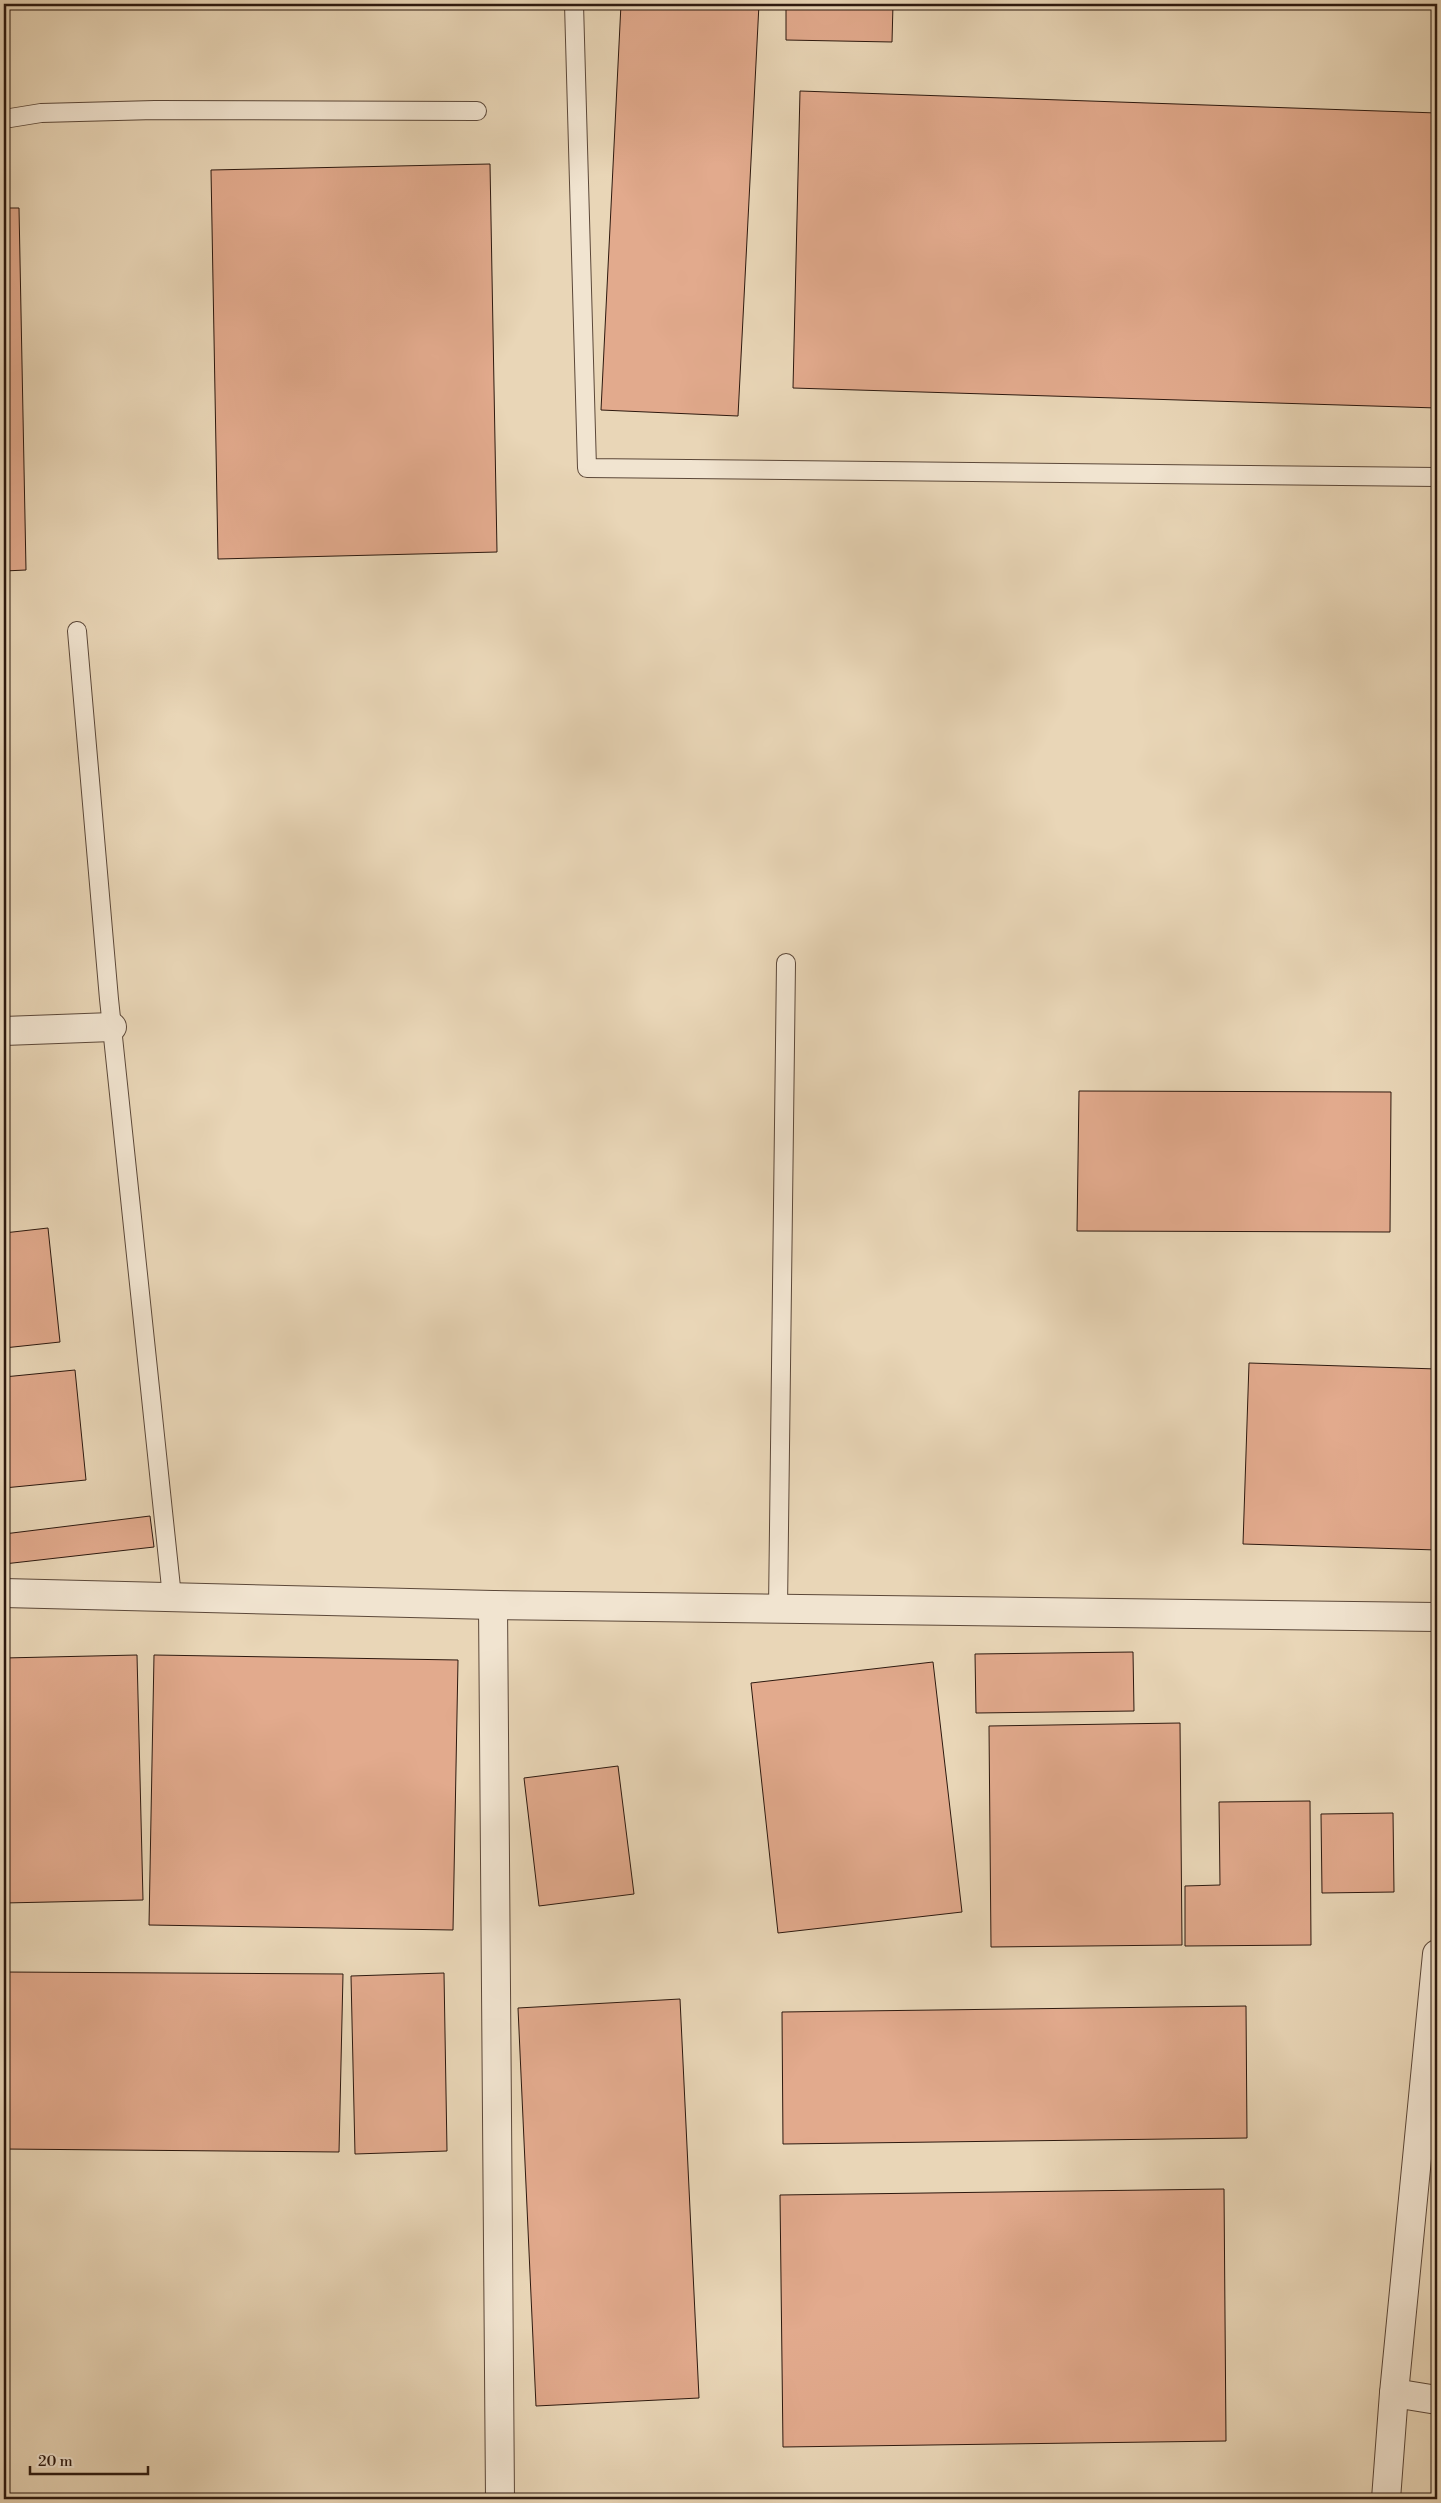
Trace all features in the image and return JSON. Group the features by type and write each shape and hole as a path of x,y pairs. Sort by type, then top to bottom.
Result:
{"street":[{"path":"4,1031 112,1027"},
{"path":"4,1593 493,1605 1437,1617"},
{"path":"493,1605 500,2499"},
{"path":"1386,2499 1394,2393 1437,1954"},
{"path":"1394,2393 1437,2400"}],"lane":[{"path":"574,4 587,468 1437,477"},
{"path":"4,120 42,114 155,110 477,111"},
{"path":"77,631 112,1027 172,1597"},
{"path":"778,1609 786,963"}],"building":[{"path":"621,4 759,4 738,416 601,410"},
{"path":"786,4 893,4 892,42 786,40"},
{"path":"800,91 1437,113 1437,408 793,388"},
{"path":"490,164 497,552 218,559 211,170"},
{"path":"4,208 19,208 26,570 4,571"},
{"path":"1079,1091 1391,1092 1390,1232 1077,1231"},
{"path":"48,1228 60,1342 4,1348 4,1233"},
{"path":"1249,1363 1437,1369 1437,1550 1243,1544"},
{"path":"75,1370 86,1480 4,1488 4,1377"},
{"path":"150,1516 154,1547 4,1564 4,1534"},
{"path":"1133,1652 1134,1711 976,1713 975,1654"},
{"path":"137,1655 143,1900 4,1903 4,1658"},
{"path":"154,1655 458,1660 453,1930 149,1925"},
{"path":"933,1662 962,1912 778,1933 751,1683"},
{"path":"1180,1723 1182,1945 991,1947 989,1726"},
{"path":"618,1766 634,1894 539,1906 524,1778"},
{"path":"1310,1801 1311,1945 1185,1946 1185,1886 1220,1885 1219,1802"},
{"path":"1393,1813 1394,1892 1322,1893 1321,1814"},
{"path":"4,1972 343,1974 339,2152 4,2149"},
{"path":"444,1973 447,2151 355,2154 351,1976"},
{"path":"680,1999 699,2398 536,2406 518,2008"},
{"path":"1246,2006 1247,2138 783,2144 782,2012"},
{"path":"1224,2189 1226,2441 783,2447 780,2195"}]}
